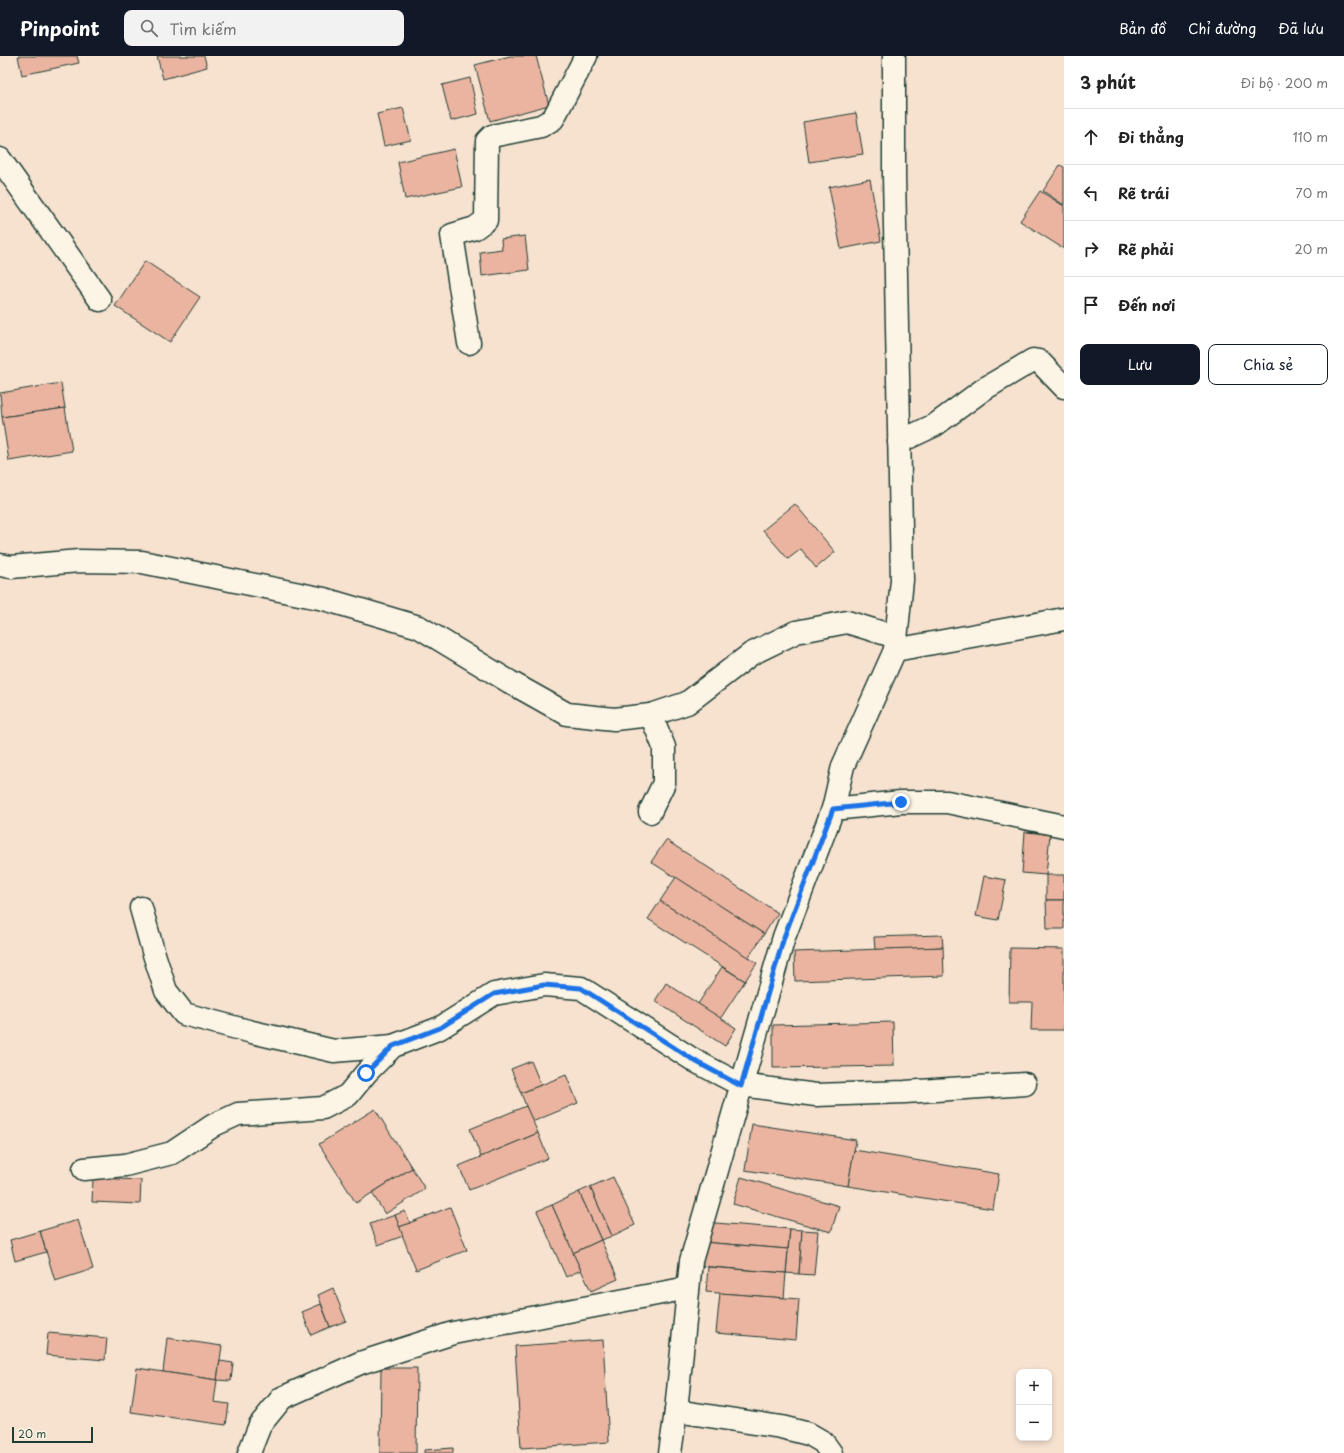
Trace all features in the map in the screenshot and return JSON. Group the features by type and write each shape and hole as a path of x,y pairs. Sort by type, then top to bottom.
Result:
{"street":[{"path":"469,343 452,235 475,228 486,220 487,141 492,136 541,126 553,119 586,56"},
{"path":"670,1453 676,1411 691,1261 784,937 833,809 843,766 895,643 902,580 894,175 894,56"},
{"path":"0,159 100,300"},
{"path":"899,442 935,425 984,389 1033,360 1039,361 1064,387"},
{"path":"0,566 11,567 79,561 142,562 324,599 419,627 567,714 614,719 651,715 687,703 751,654 796,632 847,622 895,643 1064,619"},
{"path":"650,812 664,783 664,747 651,715"},
{"path":"833,809 901,802 947,802 1064,826"},
{"path":"141,908 166,991 184,1014 334,1051 393,1046 440,1028 494,994 544,985 581,988 695,1061 741,1086 816,1095 905,1092 1025,1084"},
{"path":"84,1169 125,1165 172,1152 214,1125 238,1114 323,1108 348,1095 366,1073 393,1046"},
{"path":"249,1453 260,1425 282,1398 360,1363 453,1333 688,1288"},
{"path":"676,1411 781,1427 809,1434 823,1442 831,1453"}],"building":[{"path":"18,56 77,56 79,63 22,75"},
{"path":"157,56 204,56 207,67 163,79"},
{"path":"510,56 536,56 549,105 490,121 475,65"},
{"path":"470,78 478,114 451,121 442,85"},
{"path":"403,108 411,140 384,146 377,114"},
{"path":"856,113 863,154 809,162 803,122"},
{"path":"454,149 462,187 405,199 398,162"},
{"path":"1060,165 1064,167 1064,205 1043,191"},
{"path":"870,179 881,241 841,249 829,187"},
{"path":"1040,191 1064,206 1064,249 1020,221"},
{"path":"525,236 529,270 482,276 480,252 502,249 501,239"},
{"path":"145,261 200,297 170,342 115,306"},
{"path":"61,383 65,408 2,417 0,393"},
{"path":"65,408 72,451 9,461 2,417"},
{"path":"795,504 835,552 816,568 801,549 788,559 763,530"},
{"path":"1025,832 1050,834 1046,875 1022,873"},
{"path":"666,840 778,913 764,934 651,862"},
{"path":"1046,875 1064,875 1064,900 1046,900"},
{"path":"984,876 1006,880 998,920 976,916"},
{"path":"676,877 764,934 748,958 660,901"},
{"path":"1046,900 1064,900 1064,929 1047,929"},
{"path":"660,901 757,963 745,981 648,919"},
{"path":"942,935 943,947 875,950 874,937"},
{"path":"943,947 944,976 795,981 794,952"},
{"path":"1010,948 1064,949 1064,1030 1031,1030 1032,1002 1009,1002"},
{"path":"722,967 745,981 720,1019 698,1004"},
{"path":"666,983 736,1028 725,1046 655,1001"},
{"path":"893,1022 894,1066 773,1068 773,1025"},
{"path":"531,1061 541,1085 521,1093 511,1069"},
{"path":"566,1075 578,1103 532,1122 521,1093"},
{"path":"526,1106 538,1133 481,1157 470,1129"},
{"path":"375,1109 412,1168 356,1203 319,1144"},
{"path":"752,1124 856,1140 848,1186 745,1170"},
{"path":"538,1133 548,1158 469,1190 459,1166"},
{"path":"854,1150 999,1174 993,1209 848,1186"},
{"path":"412,1168 425,1189 385,1214 372,1193"},
{"path":"613,1177 635,1225 612,1236 590,1187"},
{"path":"741,1177 839,1206 831,1232 733,1204"},
{"path":"93,1178 141,1180 140,1204 92,1202"},
{"path":"590,1187 612,1236 601,1240 579,1192"},
{"path":"579,1192 601,1240 573,1253 552,1205"},
{"path":"552,1205 581,1270 566,1277 537,1211"},
{"path":"450,1207 467,1250 416,1270 399,1227"},
{"path":"405,1211 410,1223 399,1227 395,1215"},
{"path":"395,1215 403,1236 378,1245 370,1224"},
{"path":"78,1220 93,1269 55,1281 40,1231"},
{"path":"703,1222 790,1229 788,1249 702,1242"},
{"path":"790,1229 802,1230 799,1274 786,1273"},
{"path":"802,1230 818,1231 814,1275 799,1274"},
{"path":"40,1231 46,1252 15,1261 10,1240"},
{"path":"601,1240 618,1279 591,1291 573,1253"},
{"path":"702,1242 788,1249 786,1273 699,1266"},
{"path":"708,1267 786,1273 784,1298 706,1292"},
{"path":"333,1288 346,1321 330,1327 318,1295"},
{"path":"720,1293 799,1299 796,1340 716,1333"},
{"path":"321,1304 330,1327 311,1335 302,1312"},
{"path":"48,1333 107,1338 105,1360 46,1355"},
{"path":"167,1338 222,1346 217,1380 163,1372"},
{"path":"603,1340 609,1442 521,1448 515,1346"},
{"path":"220,1361 233,1363 231,1381 217,1380"},
{"path":"137,1368 217,1380 214,1402 229,1404 226,1425 131,1412"},
{"path":"381,1368 417,1368 416,1453 380,1453"},
{"path":"453,1448 453,1453 424,1453 424,1450"}],"route":[{"path":"366,1073 393,1046 440,1028 494,994 544,985 581,988 638,1026 695,1061 741,1086 784,937 833,809 901,802"}]}
